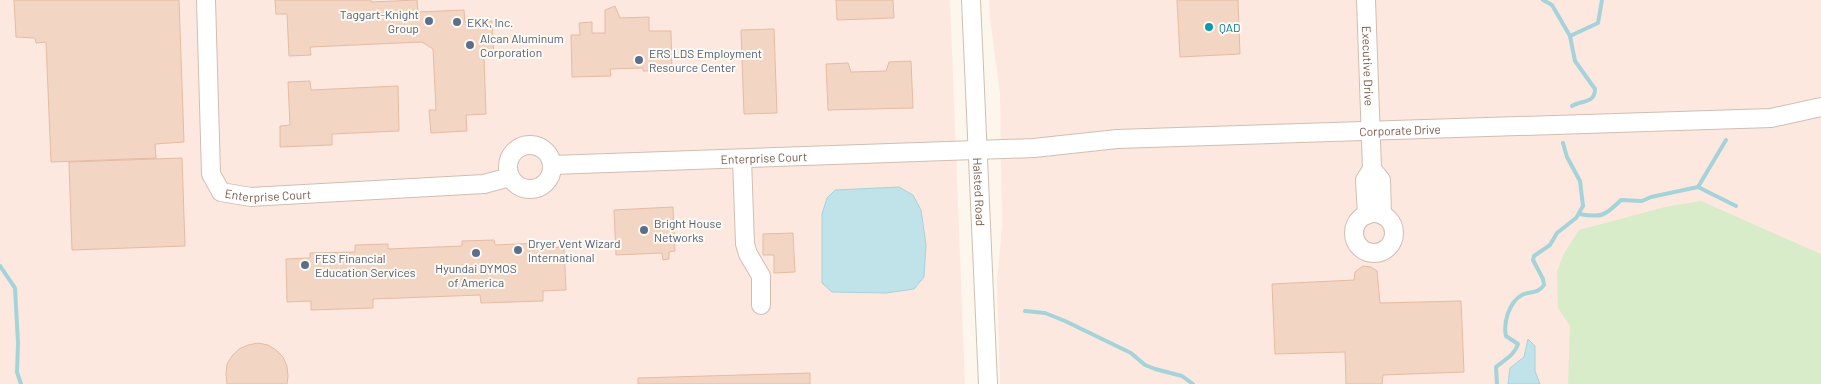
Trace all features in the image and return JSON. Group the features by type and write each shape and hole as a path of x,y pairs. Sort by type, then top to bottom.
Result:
{"street":[{"name":"Enterprise Court","path":"206,0 212,174 222,192 251,197 484,184 510,177"},
{"name":"Halsted Road","path":"971,0 988,384"},
{"name":"Executive Drive","path":"1366,0 1372,169 1381,180 1374,215"},
{"name":"Corporate Drive","path":"978,150 1034,148 1117,139 1771,118 1821,107"},
{"path":"528,145 537,146 550,157 552,166 550,174 540,186 531,189 523,188 510,177 509,160 513,153 520,148 528,145"},
{"name":"Enterprise Court","path":"552,166 978,150"},
{"path":"742,159 745,244 748,254 761,276 761,305"}],"shaded area":[{"path":"0,0 950,0 965,384 0,384"},
{"path":"989,0 1821,0 1821,384 1000,384 997,282 1002,226 1000,94"}],"green space":[{"path":"1701,201 1821,254 1821,384 1568,384 1570,326 1558,308 1557,272 1563,255 1579,230 1665,207"}],"water":[{"path":"899,187 913,195 921,210 926,245 924,277 914,289 886,293 832,292 822,283 822,214 827,198 835,190"},
{"path":"1528,339 1535,346 1535,371 1540,384 1508,384 1510,368 1524,357"}],"building":[{"path":"14,0 179,0 184,142 155,144 156,158 51,162 46,42 36,43 35,38 16,37"},
{"path":"275,0 371,0 371,2 417,0 418,12 464,10 465,22 492,21 494,57 484,58 486,114 466,115 467,131 431,133 429,110 436,110 433,49 422,42 310,47 311,55 289,56 287,14 276,14"},
{"path":"836,0 893,0 894,18 837,20"},
{"name":"QAD","path":"1177,0 1238,0 1240,54 1180,57"},
{"path":"615,6 620,18 649,17 649,31 671,31 672,73 643,71 643,68 610,69 611,76 572,77 571,35 580,35 579,23 592,22 592,33 605,33 605,10"},
{"path":"774,29 777,113 744,114 741,30"},
{"path":"911,61 913,108 828,110 826,64 848,63 851,72 886,71 889,62"},
{"path":"310,81 311,90 398,86 399,131 332,134 332,145 280,147 280,126 290,125 288,82"},
{"path":"182,158 185,246 72,250 69,162"},
{"name":"Bright House Networks","path":"673,207 675,251 669,252 669,259 663,260 662,253 616,255 614,210"},
{"path":"793,233 795,272 774,273 774,255 763,255 763,234"},
{"path":"494,240 495,245 541,243 542,248 564,247 566,290 543,291 543,301 481,303 480,295 373,299 373,308 311,310 311,301 287,302 286,259 310,258 310,253 355,252 355,245 388,244 388,249 462,246 462,241"},
{"path":"1363,266 1371,267 1377,271 1380,303 1461,301 1464,372 1383,375 1382,384 1346,384 1345,352 1275,354 1272,284 1354,280 1355,272"},
{"path":"258,343 268,345 283,357 287,366 287,384 227,384 227,364 232,356 239,349"},
{"path":"810,373 810,384 638,384 638,378"}],"waterway":[{"path":"1543,0 1552,5 1570,36 1575,61 1595,89 1593,97 1572,106"},
{"path":"1570,36 1598,23 1602,0"},
{"path":"1579,214 1598,216 1611,210 1621,200 1642,201 1651,197 1698,187 1726,140"},
{"path":"1497,384 1496,367 1512,354 1518,344 1506,336 1505,325 1510,308 1517,298 1537,291 1544,285 1543,279 1533,260 1534,256 1550,245 1557,233 1576,218 1583,206 1580,181 1567,157 1563,143"},
{"path":"1698,187 1736,206"},
{"path":"0,266 15,288 18,343 17,372 21,384"},
{"path":"1025,311 1045,313 1065,321 1131,353 1145,365 1182,376 1193,384"}],"place":[{"name":"Taggart-Knight Group","path":"429,21"},
{"name":"EKK, Inc.","path":"457,22"},
{"name":"QAD","path":"1209,27"},
{"name":"Alcan Aluminum Corporation","path":"470,45"},
{"name":"ERS LDS Employment Resource Center","path":"639,60"},
{"name":"Bright House Networks","path":"644,230"},
{"name":"Dryer Vent Wizard International","path":"518,250"},
{"name":"Hyundai DYMOS of America","path":"476,253"},
{"name":"FES Financial Education Services","path":"305,265"}]}
